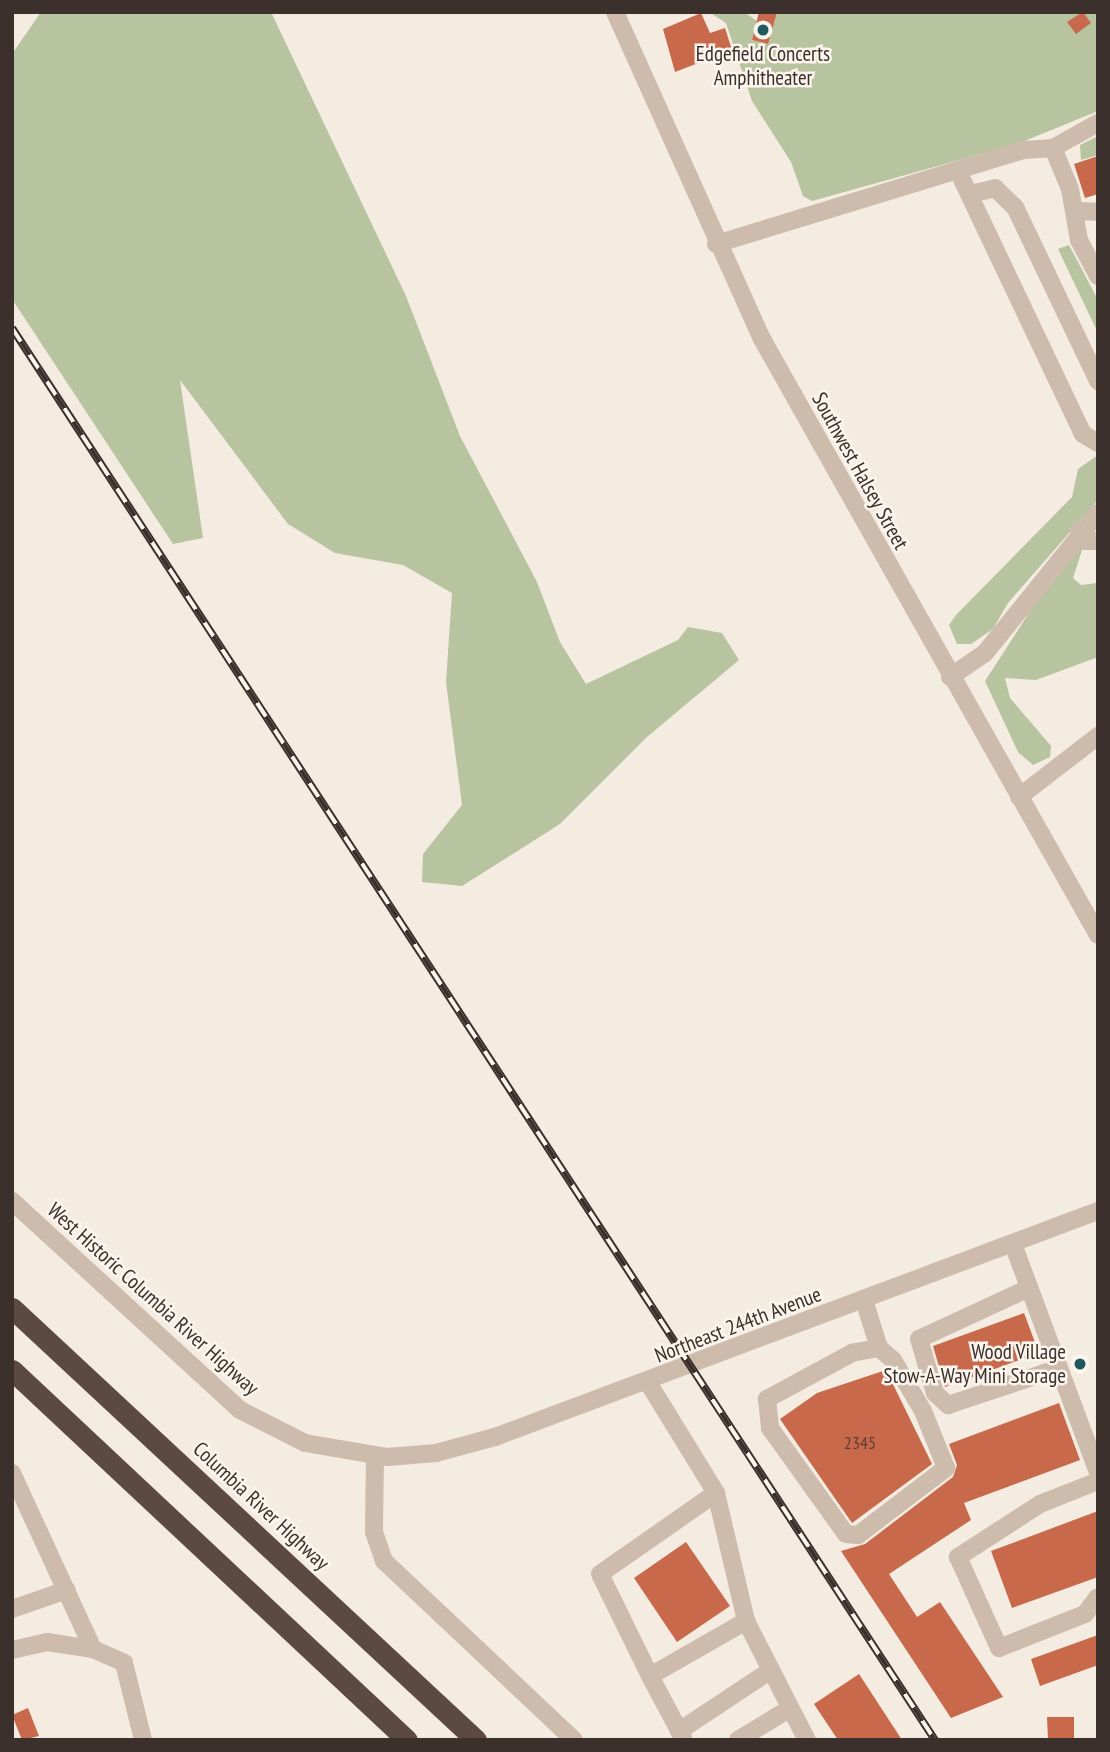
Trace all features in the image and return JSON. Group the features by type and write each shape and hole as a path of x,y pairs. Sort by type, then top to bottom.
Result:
{"highway":[{"name":"Columbia River Highway","path":"12,1308 476,1740"},
{"path":"12,1370 407,1740"}],"street":[{"name":"Southwest Halsey Street","path":"615,12 716,244 826,460 1098,935"},
{"path":"716,244 1024,150 1053,148 1098,122"},
{"path":"1053,148 1074,211 1078,238 1096,267"},
{"path":"958,171 1083,434 1098,443"},
{"path":"970,194 995,188 1015,207 1098,381"},
{"path":"1074,211 1098,212"},
{"path":"950,677 985,653 1079,530 1098,513"},
{"path":"1079,530 1086,541 1098,541"},
{"path":"1019,797 1076,758 1098,736"},
{"path":"1076,758 1098,754"},
{"name":"West Historic Columbia River Highway","path":"12,1201 240,1410 305,1443 381,1457"},
{"name":"Northeast 244th Avenue","path":"381,1457 466,1446 649,1384 1098,1211"},
{"path":"1013,1244 1098,1473"},
{"path":"1029,1288 919,1339 934,1393 948,1405 1059,1368"},
{"path":"864,1300 878,1348 893,1360 923,1411 946,1468 858,1535 846,1534 770,1428 767,1399 852,1353 878,1348"},
{"path":"649,1384 716,1493 746,1621 768,1672 807,1740"},
{"path":"381,1457 374,1532 384,1561 574,1740"},
{"path":"12,1473 93,1649"},
{"path":"1098,1481 1040,1504 958,1557 999,1648 1085,1615 1098,1597"},
{"path":"716,1493 600,1574 681,1736 768,1672"},
{"path":"12,1609 67,1590"},
{"path":"650,1676 746,1621"},
{"path":"12,1650 47,1642 93,1649 124,1663 143,1740"},
{"path":"738,1740 789,1709"}],"green space":[{"path":"41,12 271,12 406,296 460,436 537,582 560,642 586,684 678,640 688,627 722,633 739,660 647,737 560,824 462,886 422,882 423,854 462,805 446,682 452,593 403,565 335,553 288,524 180,380 203,538 173,544 12,299 12,54"},
{"path":"709,12 744,12 757,21 752,40 767,44 777,12 1098,12 1098,111 1017,144 812,201 803,196 791,162 752,101 726,23"},
{"path":"1098,136 1098,155 1081,160 1080,145"},
{"path":"1069,245 1098,300 1098,333 1058,249"},
{"path":"1098,455 1098,500 1008,603 993,629 971,644 957,644 949,625 956,615 1072,497 1078,469"},
{"path":"1083,547 1073,578 1081,585 1097,583 1098,657 1036,680 1005,678 1010,698 1051,746 1050,757 1033,765 1018,752 985,681 1069,551"}],"building":[{"name":"Edgefield Concerts Amphitheater","path":"759,12 777,12 768,44 752,40"},
{"path":"1083,12 1091,23 1076,34 1067,22"},
{"path":"701,13 710,33 725,28 732,50 675,72 663,29"},
{"path":"1098,156 1098,194 1085,198 1074,164"},
{"path":"1024,1313 1039,1353 945,1387 933,1346"},
{"path":"886,1370 932,1464 852,1523 780,1419 817,1393"},
{"path":"1059,1403 1080,1460 964,1503 971,1520 889,1574 917,1617 940,1602 1003,1697 951,1718 841,1551 865,1544 953,1477 957,1465 949,1444"},
{"path":"1098,1511 1098,1577 1012,1608 991,1551"},
{"path":"686,1542 730,1606 677,1642 634,1578"},
{"path":"1098,1635 1098,1665 1040,1686 1031,1659"},
{"path":"859,1674 902,1740 838,1740 814,1704"},
{"path":"28,1708 39,1736 22,1740 12,1715"},
{"path":"1047,1717 1074,1717 1074,1740 1048,1740"}],"railway":[{"path":"12,328 935,1740"}],"place":[{"name":"Edgefield Concerts Amphitheater","path":"763,30"},
{"name":"Wood Village Stow-A-Way Mini Storage","path":"1080,1364"}]}
